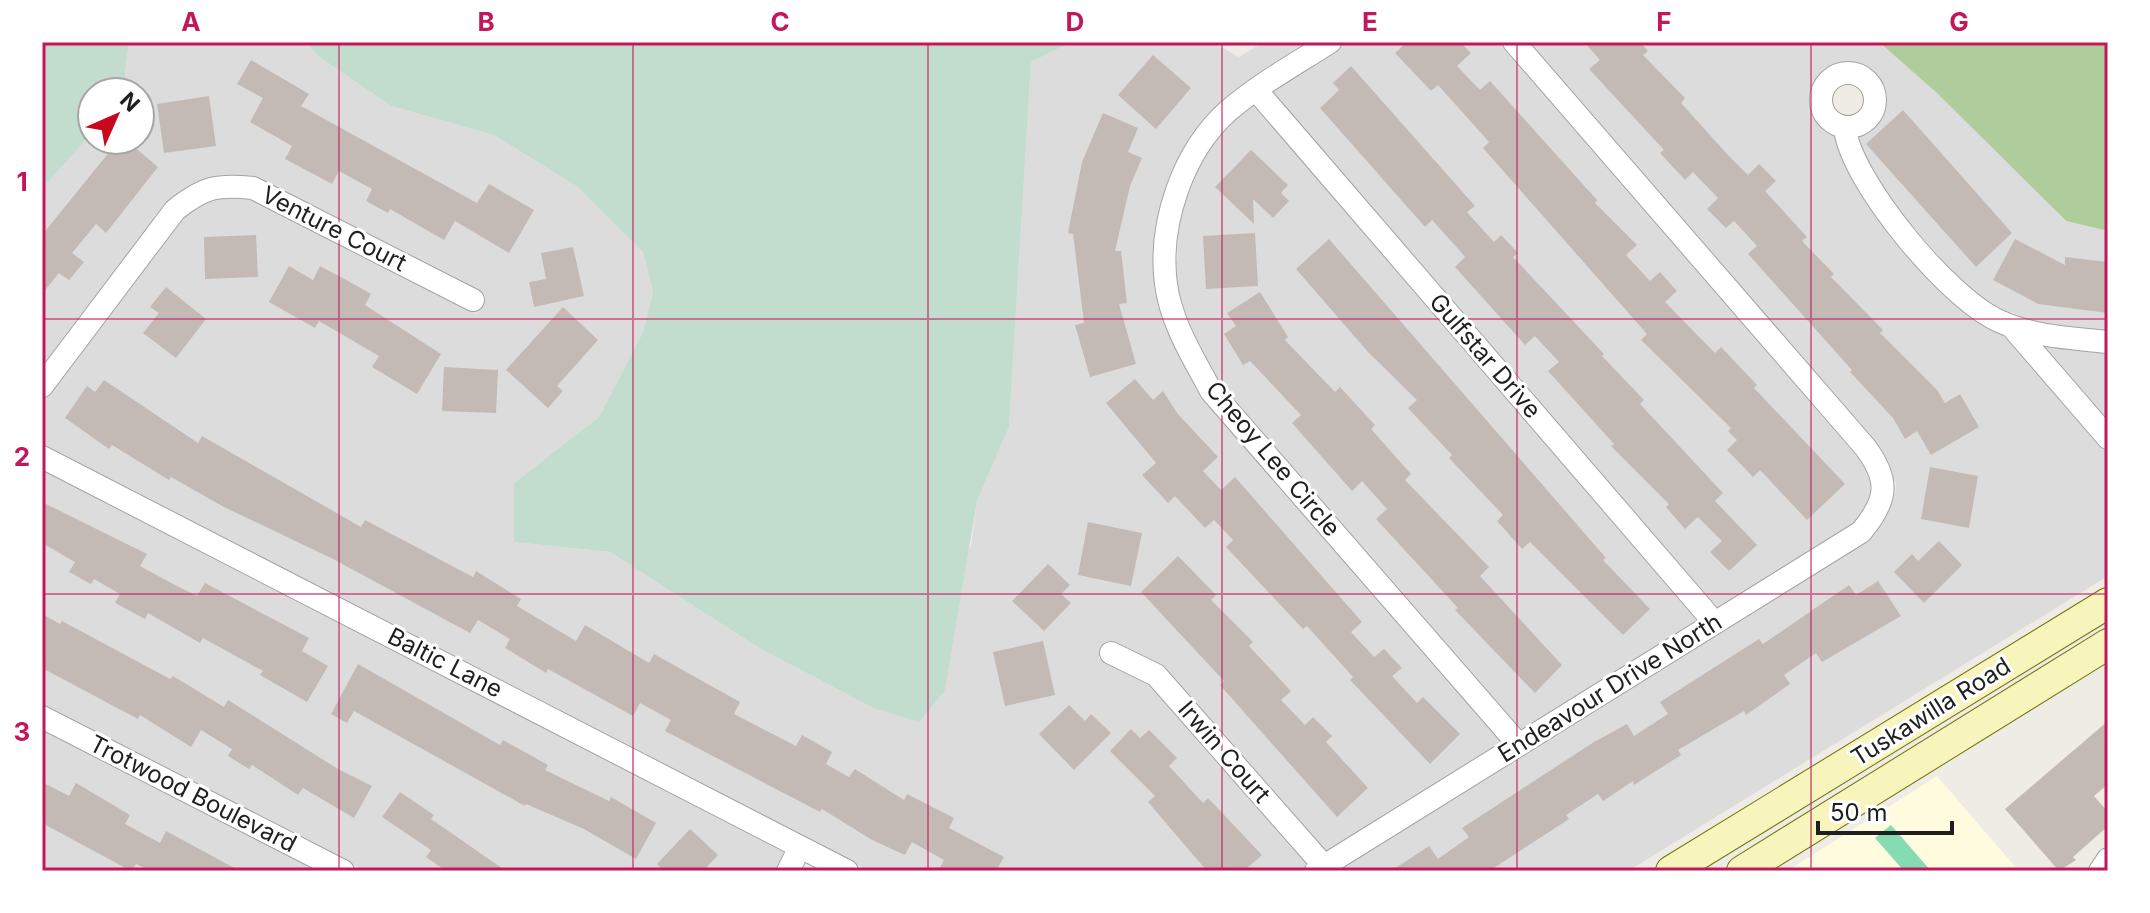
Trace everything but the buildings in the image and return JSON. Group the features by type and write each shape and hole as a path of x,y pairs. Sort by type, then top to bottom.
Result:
{"main road":[{"name":"Tuskawilla Road","path":"1677,869 2108,603"},
{"name":"Tuskawilla Road","path":"1742,871 2108,644"}],"street":[{"name":"Cheoy Lee Circle","path":"1330,42 1227,112 1199,142 1180,178 1169,219 1166,283 1179,332 1211,391 1519,745"},
{"name":"Endeavour Drive North","path":"1320,868 1861,532 1876,514 1884,488 1879,466 1865,447 1514,42"},
{"name":"Gulfstar Drive","path":"1256,90 1714,622"},
{"path":"1845,128 1852,159 1883,209 1960,294 1996,320 2010,326 2035,334 2108,342"},
{"name":"Venture Court","path":"42,386 175,210 194,195 221,185 253,188 473,300"},
{"path":"2010,326 2108,438"},
{"name":"Baltic Lane","path":"42,457 847,871"},
{"name":"Irwin Court","path":"1111,653 1156,675 1320,868"},
{"name":"Trotwood Boulevard","path":"42,717 343,871"},
{"path":"788,871 800,847"},
{"path":"2100,871 2108,859"}],"shaded area":[{"path":"129,42 305,42 321,58 391,106 494,135 578,187 643,252 653,292 643,332 599,417 514,483 514,542 610,552 759,648 873,708 971,546 977,501 1009,427 1031,62 1072,42 1212,42 1239,57 1264,42 1313,42 1191,138 1171,177 1160,219 1156,284 1170,337 1204,398 1504,744 1327,854 1163,667 1108,641 1098,658 1149,683 1309,865 1299,871 870,871 42,446 42,401 182,217 198,204 221,195 249,198 476,313 486,296 258,179 223,175 191,186 42,370 42,189 76,151 76,156 156,156 156,76 125,76"},
{"path":"1347,42 1500,42 1870,471 1874,489 1868,510 1855,525 1717,609 1270,91"},
{"path":"1527,42 1879,42 1936,91 2065,221 2108,231 2108,332 2038,325 2012,312 2001,311 1967,287 1891,203 1861,154 1857,136 1874,126 1885,105 1884,88 1878,76 1864,66 1847,63 1830,68 1816,81 1811,99 1814,117 1825,130 1836,135 1844,165 1874,215 1953,301 1989,328 2004,334 2108,453 2108,576 1628,871 1334,871 1866,541 1884,520 1891,496 1895,494 1896,481 1892,480 1889,463 1872,440"},
{"path":"1253,103 1699,620 1522,733 1220,385 1188,327 1176,281 1179,219 1189,181 1207,147"},
{"path":"2041,345 2108,352 2108,423"},
{"path":"42,468 787,852 777,871 366,871 42,706"},
{"path":"42,729 321,871 42,871"},
{"path":"1937,776 2019,871 1787,871"}],"green space":[{"path":"42,42 129,42 125,76 76,76 76,151 42,189"},
{"path":"305,42 1072,42 1031,62 1009,427 977,501 945,690 919,722 873,708 759,648 610,552 514,542 514,483 599,417 643,332 653,292 643,252 578,187 494,135 391,106 321,58"},
{"path":"1879,42 2108,42 2108,231 2066,221 1936,92"},
{"path":"1891,825 1931,871 1904,871 1875,838"}]}
